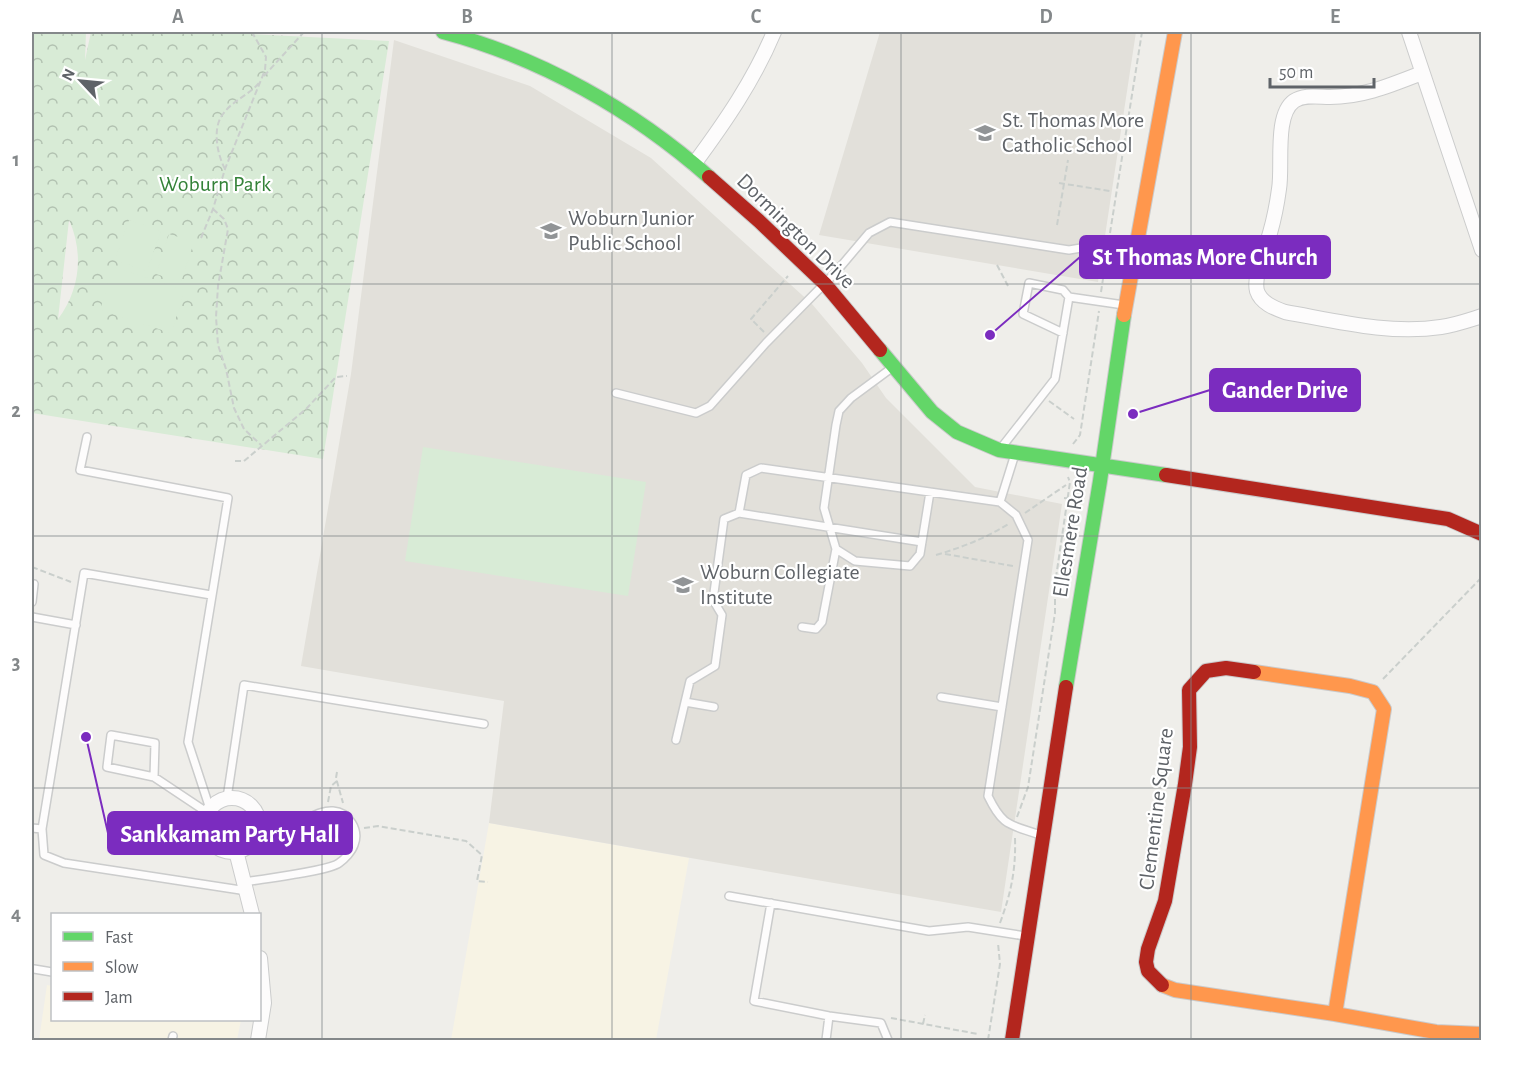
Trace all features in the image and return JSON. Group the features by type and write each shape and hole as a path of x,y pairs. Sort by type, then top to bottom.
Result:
{"street":[{"name":"Dormington Drive","path":"443,32 480,42 570,81 634,120 694,164 759,221 825,284 863,328 892,367 932,412 966,437 999,450 1102,464 1448,519 1482,534"},
{"path":"694,164 740,99 758,69 774,32"},
{"name":"Ellesmere Road","path":"1012,1041 1125,305 1175,32"},
{"path":"1409,32 1482,250"},
{"path":"1422,73 1373,92 1346,97 1305,97 1294,101 1287,110 1282,122 1280,187 1256,280 1257,290 1261,298 1272,307 1286,312 1376,328 1442,327 1482,316"},
{"name":"Clementine Square","path":"1373,692 1350,686 1226,668 1206,671 1199,677 1189,690 1190,747 1165,901 1148,950 1146,962 1148,971 1165,988 1436,1032 1482,1034"},
{"path":"1335,1014 1377,743 1383,720 1384,709 1373,692"},
{"path":"227,798 238,798 248,803 255,810 258,820 258,830 254,840 246,847 236,851 226,851 217,847 209,839 206,829 209,811 218,802 227,798"},
{"path":"236,851 252,913"},
{"path":"261,980 262,1003"},
{"path":"258,1041 260,1021"}],"lane":[{"path":"616,393 696,413 710,406 766,343 825,284 869,233 891,222 1069,249 1111,243 1136,248"},
{"path":"1063,333 1023,314 1029,283 1063,290 1070,297 1125,305"},
{"path":"999,450 1055,379 1070,297"},
{"path":"802,627 816,629 822,622 836,549 825,508 839,411 851,398 892,367"},
{"path":"87,437 80,470 228,498 188,742 209,811"},
{"path":"1000,502 1016,452"},
{"path":"739,513 746,475 761,468 1000,502 1018,518 1028,540 1025,568 988,796 997,815 1007,824 1042,836"},
{"path":"836,549 855,561 910,566 920,554 930,492"},
{"path":"676,740 690,681 715,666 722,615 713,600 724,519 739,513 922,542"},
{"path":"212,595 84,573 42,830 44,855 64,863 246,887 334,867 354,845 355,837 354,828 347,816 334,810 280,828 258,830"},
{"path":"32,602 34,584"},
{"path":"32,617 76,625"},
{"path":"227,798 244,685 484,724"},
{"path":"941,697 1002,707"},
{"path":"686,702 714,707"},
{"path":"154,777 155,743 111,735 107,766 154,777 209,811"},
{"path":"32,828 42,830"},
{"path":"729,896 928,931 969,927 1028,937"},
{"path":"771,903 754,1001 829,1016 881,1023 888,1041"},
{"path":"34,969 51,972"},
{"path":"826,1041 829,1016"}],"path":[{"path":"201,238 213,209 225,169 262,80 266,57 252,32"},
{"path":"225,169 219,158 217,135 222,115 253,90 304,32"},
{"path":"1058,225 1068,160"},
{"path":"1059,183 1110,191"},
{"path":"213,209 224,219 228,229 218,286 218,345 226,369 234,408 244,429 261,444"},
{"path":"997,265 1008,286"},
{"path":"766,333 751,319 788,276"},
{"path":"235,461 244,461 261,444 306,409 336,377 347,376"},
{"path":"1042,395 1074,419"},
{"path":"987,1041 1000,964 997,931 1011,893 1016,859 1014,826 1028,787 1055,613 1055,584 1065,498 1070,482 1067,475"},
{"path":"936,555 985,538 1066,485"},
{"path":"1065,498 1071,500"},
{"path":"942,553 1025,568"},
{"path":"32,567 82,587"},
{"path":"1373,692 1482,578"},
{"path":"338,772 337,782 343,803"},
{"path":"328,802 331,786 337,782"},
{"path":"364,828 378,826 466,841 482,855 477,880 488,882"},
{"path":"923,1024 925,1015"},
{"path":"881,1023 889,1017 978,1034"}],"shaded area":[{"name":"St. Thomas More Catholic School","path":"880,32 1136,32 1098,282 819,235"},
{"name":"Woburn Collegiate Institute","path":"394,40 530,86 651,158 812,304 862,363 886,398 975,487 1062,504 1001,912 489,823 504,701 301,666 351,374"},
{"path":"489,823 689,858 656,1040 451,1040"},
{"path":"47,985 51,986 51,1021 241,1021 237,1040 39,1040"}],"green space":[{"name":"Woburn Park","path":"32,32 86,32 85,60 91,32 231,33 389,41 323,459 32,413","holes":["69,220 74,233 78,258 75,284 58,319"]},
{"path":"129,220 161,231 147,271 115,260"},
{"path":"169,234 194,242 181,282 156,274"},
{"path":"113,267 185,290 171,333 100,310"},
{"path":"423,447 646,482 628,596 405,561"}],"traffic: fast":[{"path":"443,32 515,56 584,89 649,130 709,177"},
{"path":"1066,687 1100,481 1124,315"},
{"path":"880,350 932,412 957,432 999,450 1166,475"}],"traffic: slow":[{"path":"1124,315 1175,32"},
{"path":"1254,672 1350,686 1373,692 1384,709 1335,1014"},
{"path":"1162,985 1175,990 1436,1032 1482,1034"}],"traffic: jam":[{"path":"709,177 825,284 880,350"},
{"path":"1166,475 1448,519 1482,534"},
{"path":"1162,985 1148,971 1146,962 1148,949 1165,901 1185,784 1190,747 1189,690 1206,671 1226,668 1254,672"},
{"path":"1012,1040 1066,687"}],"place":[{"name":"St. Thomas More Catholic School","path":"985,133"},
{"name":"Woburn Junior Public School","path":"551,231"},
{"name":"St Thomas More Church","path":"990,335"},
{"name":"Gander Drive","path":"1133,414"},
{"name":"Woburn Collegiate Institute","path":"683,585"},
{"name":"Sankkamam Party Hall","path":"86,737"}]}
